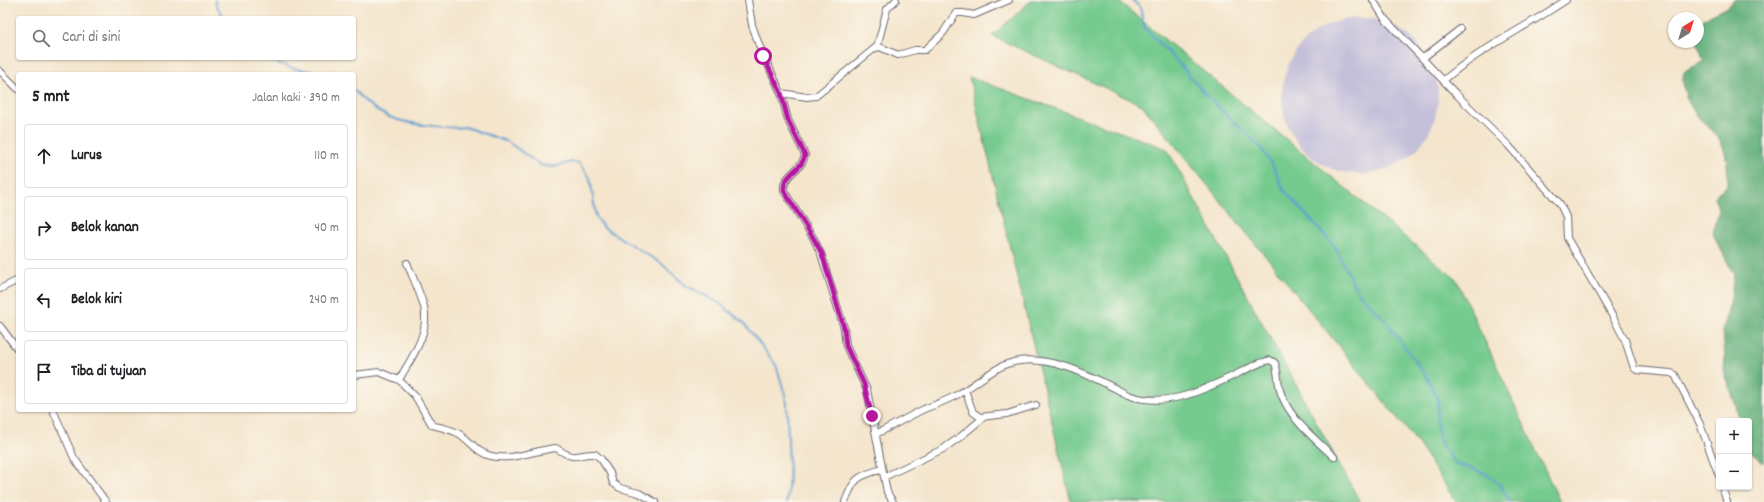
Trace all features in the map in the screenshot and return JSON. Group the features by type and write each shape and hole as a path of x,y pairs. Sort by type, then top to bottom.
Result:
{"street":[{"path":"748,0 755,36 781,93 788,120 805,155 803,161 786,180 784,191 822,254 844,328 846,346 866,390 887,492 893,502"},
{"path":"781,93 807,97 816,96 825,90 846,70 877,46 887,9 896,0"},
{"path":"877,46 898,55 915,50 925,50 942,33 956,13 974,15 1009,0"},
{"path":"1373,0 1385,19 1508,145 1560,204 1566,217 1567,238 1625,340 1634,368 1637,370 1671,373 1675,375 1700,424 1716,468"},
{"path":"1444,80 1458,68 1493,44 1566,0"},
{"path":"1423,58 1460,29"},
{"path":"0,71 16,87"},
{"path":"399,380 416,350 425,324 422,301 407,263"},
{"path":"0,289 16,281"},
{"path":"0,326 16,347"},
{"path":"876,434 965,390 1006,364 1025,360 1061,365 1137,398 1154,400 1169,400 1196,393 1260,363 1270,360 1275,363 1278,385 1287,406 1300,424 1334,457"},
{"path":"356,375 379,372 399,380 415,396 432,425 454,431 482,453 492,457 510,457 556,448 569,457 595,454 601,459 610,473 614,483 620,488 639,493 655,502"},
{"path":"965,390 974,414 983,418"},
{"path":"884,478 943,449 983,418 1007,414 1036,405"},
{"path":"54,412 74,458 106,502"},
{"path":"845,502 850,486 856,479 882,469"},
{"path":"1723,490 1727,502"}],"shaded area":[{"path":"1360,18 1390,24 1415,41 1432,66 1438,96 1432,126 1415,151 1390,168 1360,174 1330,168 1305,151 1288,126 1282,96 1288,66 1305,41 1330,24"}],"green space":[{"path":"1032,0 1117,0 1456,279 1560,502 1456,502 1417,442 1142,105 992,36"},
{"path":"1734,0 1764,0 1764,463 1752,453 1752,418 1738,418 1736,406 1724,371 1725,358 1723,330 1730,303 1734,275 1712,232 1719,211 1714,198 1717,193 1727,186 1726,155 1716,135 1701,120 1689,104 1683,85 1684,72 1704,61 1699,48 1704,48 1704,19 1728,7"},
{"path":"969,77 1167,149 1360,502 1071,502"}],"waterway":[{"path":"215,0 216,5 223,16"},
{"path":"1132,0 1140,7 1144,27 1185,70 1205,94 1261,148 1273,166 1284,190 1335,247 1357,291 1386,321 1428,379 1438,399 1437,426 1441,444 1455,463 1486,474 1500,485 1510,502"},
{"path":"267,60 292,68 315,72"},
{"path":"356,92 371,107 390,117 421,125 457,128 465,127 508,142 540,165 553,167 572,162 579,163 590,178 596,217 603,227 662,264 685,285 719,303 744,323 776,365 787,404 789,476 787,502"}],"route":[{"path":"763,56 781,93 785,112 791,128 805,155 803,161 786,180 784,184 784,191 822,254 846,334 846,346 864,384 872,416"}]}
